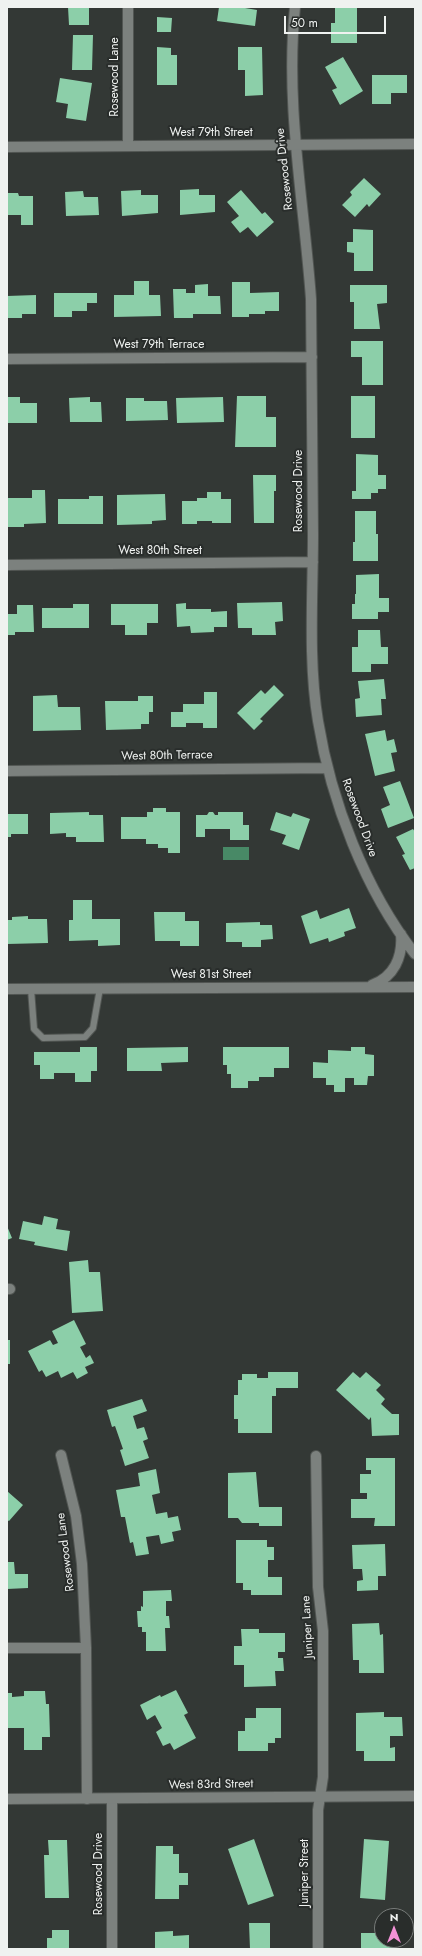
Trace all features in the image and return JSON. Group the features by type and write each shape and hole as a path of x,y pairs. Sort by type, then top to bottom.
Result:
{"street":[{"name":"Rosewood Lane","path":"128,7 128,146"},
{"name":"Rosewood Drive","path":"295,7 292,37 295,145 308,247 311,299 314,687 318,721 333,789 352,840 375,890 401,934 415,954"},
{"name":"West 79th Street","path":"7,147 415,144"},
{"name":"West 79th Terrace","path":"7,359 312,357"},
{"name":"West 80th Street","path":"7,565 313,562"},
{"name":"West 80th Terrace","path":"7,771 328,768"},
{"path":"369,987 380,982 393,970 401,953 401,934"},
{"name":"West 81st Street","path":"7,989 415,987"},
{"name":"Rosewood Lane","path":"61,1455 76,1516 82,1564 86,1648 87,1799"},
{"name":"Juniper Lane","path":"316,1456 318,1587 323,1639 323,1777 320,1796"},
{"path":"7,1648 86,1648"},
{"name":"Juniper Street","path":"318,1949 318,1810 320,1796"},
{"name":"West 83rd Street","path":"7,1799 415,1796"},
{"name":"Rosewood Drive","path":"112,1799 112,1949"}],"lane":[{"path":"31,989 34,1029 43,1038 85,1037 93,1028 100,988"}],"shaded area":[{"path":"223,847 249,847 249,860 223,860"}],"building":[{"path":"68,7 89,7 89,25 69,25"},
{"path":"219,7 239,7 257,10 255,26 217,21"},
{"path":"335,7 357,7 357,43 331,43 331,23 335,23"},
{"path":"157,17 172,18 171,32 157,32"},
{"path":"73,35 93,35 92,70 72,70"},
{"path":"157,47 171,48 171,55 177,55 177,85 157,85"},
{"path":"238,47 262,47 263,95 245,96 245,70 238,70"},
{"path":"343,57 363,91 340,105 332,90 337,88 325,67"},
{"path":"372,75 407,75 407,93 391,93 391,104 372,104"},
{"path":"60,78 92,83 86,121 66,118 68,104 56,102"},
{"path":"364,178 381,194 369,207 367,204 355,217 342,205 352,195 350,192"},
{"path":"199,189 199,195 215,195 215,212 180,215 180,190"},
{"path":"141,190 141,195 158,195 158,213 122,216 121,191"},
{"path":"241,190 262,214 265,212 274,222 257,237 248,227 240,233 231,222 239,216 227,202"},
{"path":"83,191 84,197 98,197 99,215 66,216 65,192"},
{"path":"7,193 18,193 19,196 33,196 33,225 21,225 21,215 7,215"},
{"path":"353,229 373,230 373,271 354,271 354,253 347,252 347,242 353,242"},
{"path":"134,281 149,281 149,295 160,295 161,316 114,317 114,295 134,295"},
{"path":"232,282 250,282 250,293 279,292 279,311 265,311 265,314 249,314 249,317 232,317"},
{"path":"208,284 208,296 220,296 221,314 193,314 193,318 174,318 173,289 186,289 186,293 195,293 195,285"},
{"path":"350,285 387,285 387,303 377,304 380,329 354,329 354,302 350,302"},
{"path":"54,293 97,293 97,303 87,303 87,311 72,311 72,317 54,317"},
{"path":"36,295 36,314 22,314 22,318 7,318 7,296"},
{"path":"351,341 383,341 383,385 362,385 362,357 351,357"},
{"path":"237,396 266,396 266,417 276,417 276,447 235,447"},
{"path":"351,396 375,396 375,438 351,438"},
{"path":"7,397 20,397 20,403 37,403 37,423 7,423"},
{"path":"90,397 90,402 101,402 102,422 70,422 69,398"},
{"path":"223,397 224,422 177,423 176,398"},
{"path":"126,398 144,398 144,401 167,401 168,420 126,421"},
{"path":"356,454 378,455 378,475 386,475 386,489 378,489 378,493 371,493 371,499 352,499 352,491 356,491"},
{"path":"253,475 276,475 276,491 274,491 274,523 254,523"},
{"path":"32,490 45,490 46,523 24,524 24,527 7,527 7,498 32,498"},
{"path":"207,492 221,492 221,499 231,499 231,523 197,521 197,524 182,524 182,501 197,501 197,498 207,498"},
{"path":"165,494 166,520 152,521 152,524 117,525 117,495"},
{"path":"89,496 103,496 103,524 58,524 58,499 89,499"},
{"path":"355,511 376,511 378,561 353,561 353,542 355,542"},
{"path":"379,574 379,598 389,598 389,612 378,612 378,619 352,619 352,604 355,604 356,594 356,575"},
{"path":"282,602 283,621 275,622 276,635 252,635 252,628 238,628 237,603"},
{"path":"186,603 186,609 211,609 211,612 227,611 227,627 214,627 214,632 191,633 190,626 177,627 176,604"},
{"path":"73,604 89,604 89,628 42,628 42,608 73,608"},
{"path":"111,604 158,604 158,623 147,623 147,635 125,635 125,625 111,625"},
{"path":"17,605 33,605 34,632 15,632 15,635 7,635 7,614 17,614"},
{"path":"358,630 380,630 381,647 388,647 388,664 371,664 371,672 352,672 352,647 358,647"},
{"path":"384,679 386,699 381,699 382,715 356,717 355,699 360,698 358,681"},
{"path":"274,685 284,695 260,719 263,721 254,730 237,713 261,690 265,694"},
{"path":"204,692 217,692 217,728 203,728 203,723 186,723 186,727 171,727 171,712 183,712 183,704 204,704"},
{"path":"57,695 58,707 80,707 81,730 33,731 33,696"},
{"path":"138,696 153,696 153,712 149,712 149,724 141,724 141,729 106,730 105,701 138,701"},
{"path":"385,730 387,741 394,739 397,752 391,753 395,771 375,776 365,734"},
{"path":"400,781 414,818 388,828 381,809 390,805 383,787"},
{"path":"153,808 166,808 166,812 180,812 180,853 168,853 168,848 158,848 158,844 146,844 146,839 121,839 121,817 147,817 147,812 153,812"},
{"path":"89,812 89,815 103,815 104,842 76,842 76,837 66,837 66,833 50,834 50,813"},
{"path":"209,812 213,812 215,815 218,815 218,812 243,812 243,825 249,825 249,840 230,840 230,829 205,829 205,837 196,837 196,815 207,815"},
{"path":"276,812 291,817 293,813 310,819 299,850 282,844 286,835 270,830"},
{"path":"7,814 28,814 28,834 11,834 11,837 7,837"},
{"path":"413,829 415,832 415,868 410,870 402,855 405,854 396,837"},
{"path":"73,900 92,900 92,919 120,919 120,945 98,946 98,940 69,941 69,920 73,920"},
{"path":"349,908 356,928 344,932 345,936 329,942 328,938 310,944 301,916 317,910 320,919"},
{"path":"154,912 185,912 185,921 199,921 199,946 180,946 180,941 155,941"},
{"path":"28,916 28,919 47,919 48,943 7,944 7,920 12,920 12,917"},
{"path":"260,922 260,925 272,925 273,939 261,940 261,947 242,947 242,942 226,942 226,923"},
{"path":"80,1047 97,1047 97,1071 91,1071 91,1082 75,1082 75,1073 54,1073 54,1079 40,1079 40,1065 34,1065 34,1052 80,1052"},
{"path":"188,1047 188,1062 161,1063 162,1071 127,1071 127,1048"},
{"path":"223,1047 289,1047 289,1068 274,1068 274,1077 259,1077 259,1081 248,1081 248,1088 231,1088 231,1074 227,1074 227,1065 223,1065"},
{"path":"351,1047 365,1047 365,1054 374,1055 374,1076 368,1076 367,1085 354,1085 354,1078 345,1078 345,1092 334,1092 334,1085 326,1085 326,1078 313,1078 313,1062 328,1063 328,1050 351,1051"},
{"path":"44,1216 58,1219 56,1229 70,1231 67,1251 34,1245 35,1242 19,1239 23,1221 42,1225"},
{"path":"7,1226 12,1238 7,1240"},
{"path":"88,1260 89,1272 100,1272 103,1311 72,1313 69,1262"},
{"path":"74,1320 86,1344 80,1347 86,1358 90,1355 94,1363 85,1367 88,1373 77,1379 73,1372 61,1378 58,1371 46,1377 42,1370 39,1372 28,1351 50,1340 53,1345 58,1343 52,1331"},
{"path":"7,1340 10,1340 10,1364 7,1364"},
{"path":"268,1372 298,1372 298,1388 276,1388 276,1396 272,1396 272,1433 238,1433 238,1419 234,1419 234,1395 238,1395 238,1380 242,1380 242,1374 257,1374 257,1378 268,1378"},
{"path":"353,1372 360,1378 366,1372 381,1385 376,1390 385,1399 381,1404 392,1414 399,1414 399,1435 372,1436 371,1417 369,1420 336,1390"},
{"path":"142,1399 147,1411 133,1416 137,1429 144,1427 148,1439 143,1441 149,1458 125,1466 120,1450 123,1449 115,1426 112,1427 107,1410"},
{"path":"366,1458 395,1458 395,1526 374,1526 375,1518 351,1518 351,1499 367,1499 367,1493 360,1493 360,1474 371,1474 371,1470 366,1470"},
{"path":"156,1469 160,1493 152,1495 156,1514 167,1512 168,1518 178,1516 181,1530 172,1532 174,1541 161,1544 159,1535 146,1537 149,1554 136,1556 133,1542 130,1543 125,1517 121,1517 116,1490 140,1486 138,1473"},
{"path":"256,1472 259,1507 282,1507 282,1526 259,1526 259,1523 242,1523 238,1518 228,1518 228,1473"},
{"path":"7,1491 23,1505 9,1521 7,1520"},
{"path":"236,1540 267,1540 267,1547 274,1547 274,1560 268,1560 268,1577 282,1577 282,1595 251,1595 251,1590 243,1590 243,1583 236,1583"},
{"path":"385,1544 386,1576 378,1576 378,1590 357,1591 357,1581 363,1580 362,1569 353,1569 352,1545"},
{"path":"7,1562 14,1562 15,1574 28,1574 28,1588 7,1589"},
{"path":"171,1590 172,1601 166,1601 166,1616 169,1616 170,1628 165,1628 166,1651 146,1651 146,1632 142,1632 142,1627 138,1627 137,1611 141,1611 141,1606 143,1607 143,1591"},
{"path":"379,1623 380,1635 383,1634 384,1673 359,1673 359,1660 353,1660 352,1624"},
{"path":"241,1629 259,1629 259,1633 285,1633 285,1652 278,1652 278,1658 283,1658 284,1671 275,1671 276,1686 244,1687 244,1665 234,1665 234,1646 242,1646"},
{"path":"176,1690 188,1713 184,1715 196,1738 174,1750 170,1743 163,1746 156,1732 162,1728 155,1715 147,1720 140,1705 160,1695 161,1697"},
{"path":"24,1691 45,1691 46,1704 49,1704 50,1737 42,1737 42,1750 24,1750 24,1728 7,1728 7,1693 12,1693 12,1697 24,1696"},
{"path":"256,1708 281,1708 281,1738 275,1738 275,1743 268,1743 268,1751 238,1751 238,1731 245,1731 245,1718 256,1718"},
{"path":"384,1712 384,1717 402,1717 403,1736 390,1736 390,1748 395,1747 395,1761 364,1761 364,1751 356,1751 356,1713"},
{"path":"254,1839 274,1896 248,1905 228,1849"},
{"path":"364,1839 389,1841 385,1900 360,1898"},
{"path":"48,1840 67,1840 69,1898 45,1898 44,1855 49,1855"},
{"path":"156,1846 173,1846 173,1854 179,1854 179,1873 188,1873 188,1885 179,1885 179,1899 155,1899"},
{"path":"249,1923 270,1923 270,1949 250,1949"},
{"path":"52,1930 69,1930 69,1949 47,1949 47,1938 52,1938"},
{"path":"173,1931 173,1936 189,1935 189,1949 155,1949 155,1932"},
{"path":"361,1933 374,1933 374,1948 394,1948 394,1949 361,1949"}]}
